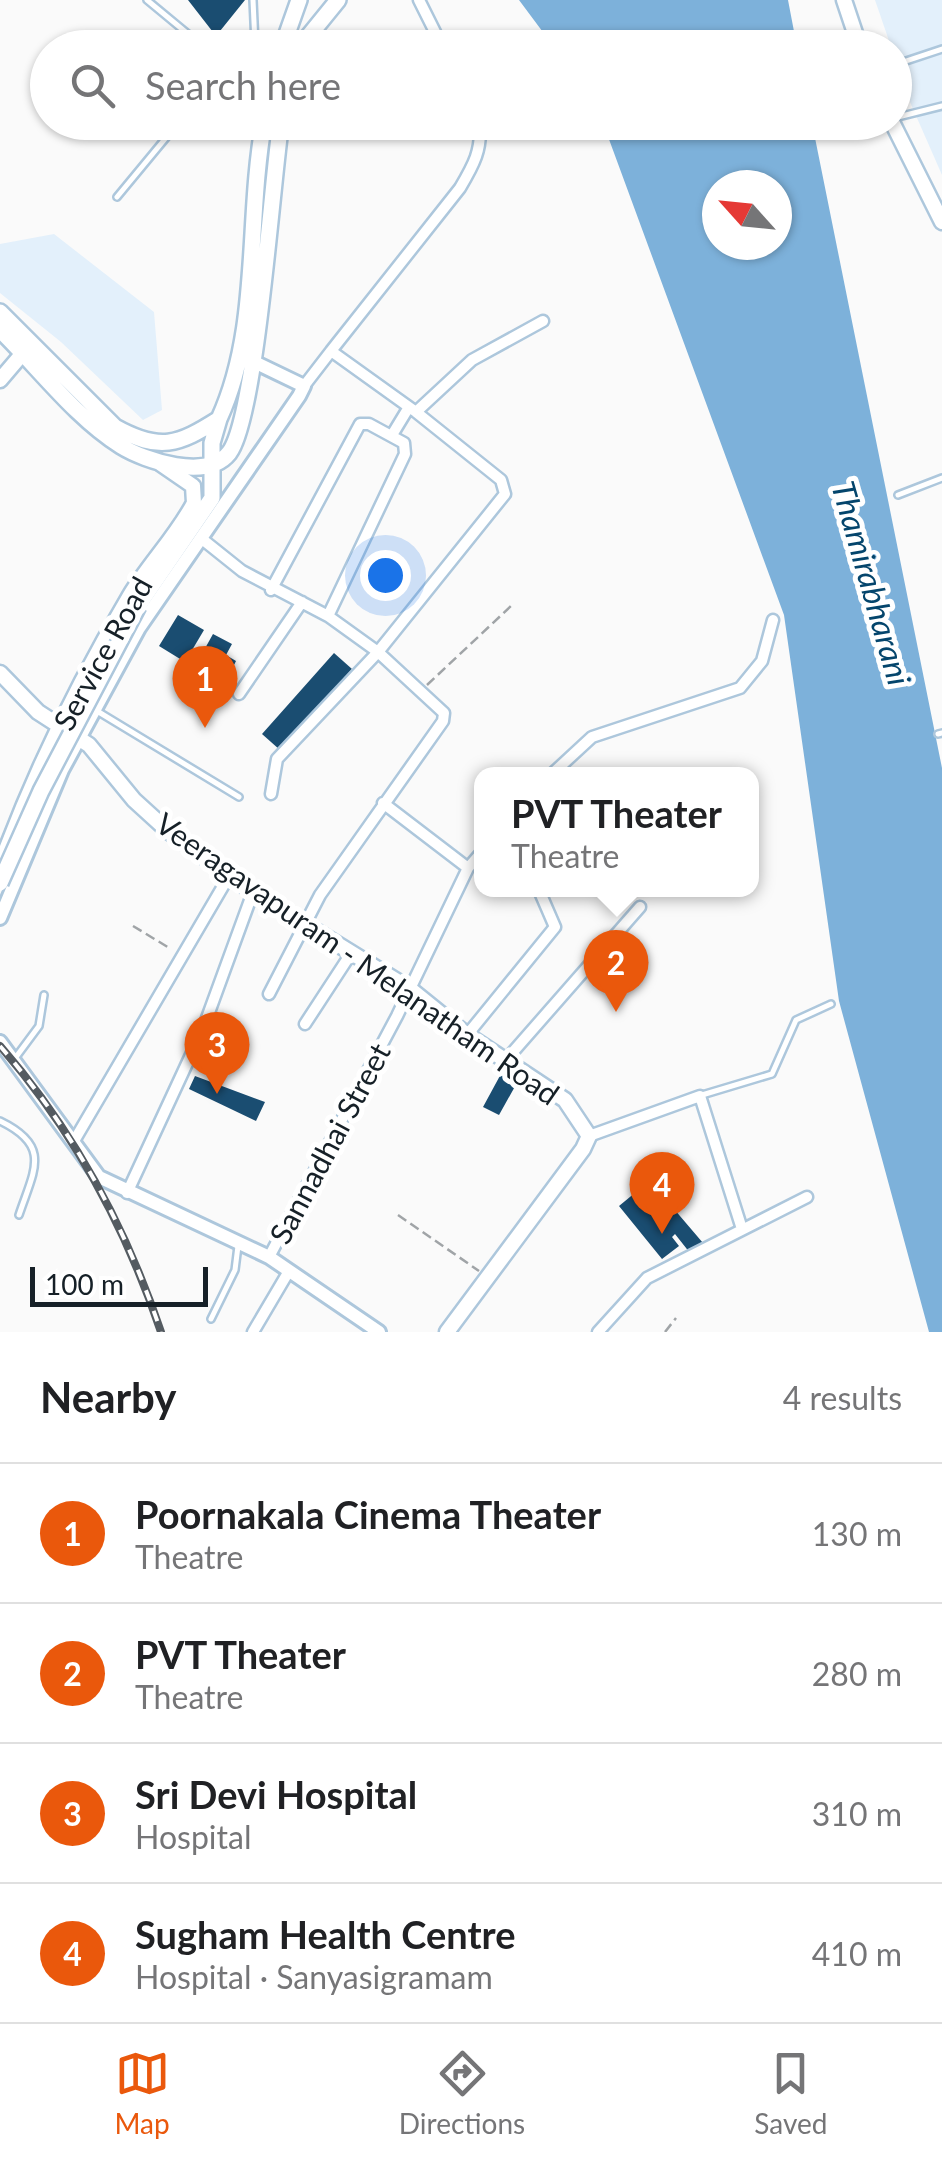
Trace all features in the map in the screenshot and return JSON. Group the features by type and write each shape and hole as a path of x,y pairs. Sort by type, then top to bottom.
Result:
{"main road":[{"path":"288,30 298,0"},
{"path":"314,30 338,0"},
{"path":"844,0 854,30"},
{"path":"0,884 40,790 138,606 206,508 215,482 212,443 238,361 270,140"},
{"path":"0,330 98,429 120,446 158,461 214,464 227,456 235,442 252,361 271,140"},
{"path":"903,140 942,222"},
{"path":"0,312 116,428 138,440 160,445 174,442 220,420"},
{"path":"0,380 23,353"},
{"name":"Service Road","path":"0,866 24,801 59,728 131,594 194,503 193,486 158,461"},
{"path":"0,673 59,728 79,737"},
{"name":"Veeragavapuram - Melanatham Road","path":"79,737 168,832 253,892 410,989 466,1035 564,1100 590,1136"},
{"path":"447,1332 590,1136"}],"street":[{"path":"419,0 434,30"},
{"path":"0,918 35,827 138,628 304,386 460,188 476,160 481,140"},
{"path":"392,436 412,410 472,360 543,321"},
{"path":"271,794 277,759 378,652 505,494 501,480 332,352"},
{"path":"252,361 304,386"},
{"path":"271,590 360,424 392,436 404,444 405,454 328,616"},
{"path":"202,539 271,590 328,616 378,652 438,704 443,722 304,922 269,994"},
{"path":"239,694 302,602"},
{"path":"560,767 592,737 740,688 762,661 773,620"},
{"path":"384,803 468,868"},
{"name":"Sannadhai Street","path":"269,1256 474,861"},
{"path":"74,1141 229,876"},
{"path":"127,1193 204,1030 253,892"},
{"path":"466,1035 555,926 543,897"},
{"path":"505,1061 640,907"},
{"path":"305,1024 352,952"},
{"path":"0,1042 95,1173 127,1193 269,1256 379,1332"},
{"path":"590,1136 700,1096 742,1229"},
{"path":"598,1332 647,1278 807,1197"},
{"path":"252,1332 289,1271"}],"lane":[{"path":"146,0 183,30"},
{"path":"252,30 253,0"},
{"path":"912,59 942,48"},
{"path":"912,115 942,106"},
{"path":"117,197 164,140"},
{"path":"898,495 942,478"},
{"path":"94,710 239,797"},
{"path":"14,1060 40,1026 44,995"},
{"path":"700,1096 772,1074 796,1020 831,1004"},
{"path":"0,1121 28,1138 36,1157 19,1215"},
{"path":"211,1319 235,1270 238,1243"}],"path":[{"path":"422,690 511,606"},
{"path":"133,926 181,955"},
{"path":"398,1215 489,1277"},
{"path":"665,1332 676,1318"}],"shaded area":[{"path":"875,0 942,0 942,175 912,107 912,30 885,30"},
{"path":"54,234 154,312 162,410 143,420 61,342 0,293 0,244"}],"water":[{"path":"519,0 788,0 794,30 541,30"},
{"name":"Thamirabharani","path":"609,140 815,140 942,768 942,1332 929,1332 839,1001 784,615"}],"building":[{"path":"188,0 245,0 221,30 211,30"},
{"path":"178,615 204,630 185,662 159,646"},
{"path":"213,634 232,644 226,655 236,661 230,673 235,675 227,689 193,670"},
{"path":"334,653 352,669 280,750 262,734"},
{"path":"502,1072 518,1081 499,1115 483,1107"},
{"path":"195,1076 265,1102 256,1121 189,1089"},
{"path":"636,1192 659,1221 674,1209 703,1243 690,1253 675,1234 672,1237 679,1246 662,1259 619,1206"}],"railway":[{"path":"0,1046 51,1112 95,1181 131,1254 161,1332"}],"place":[{"name":"Poornakala Cinema Theater","path":"205,728"},
{"name":"PVT Theater","path":"616,1012"},
{"name":"Sri Devi Hospital","path":"217,1094"},
{"name":"Sugham Health Centre","path":"662,1234"}]}
